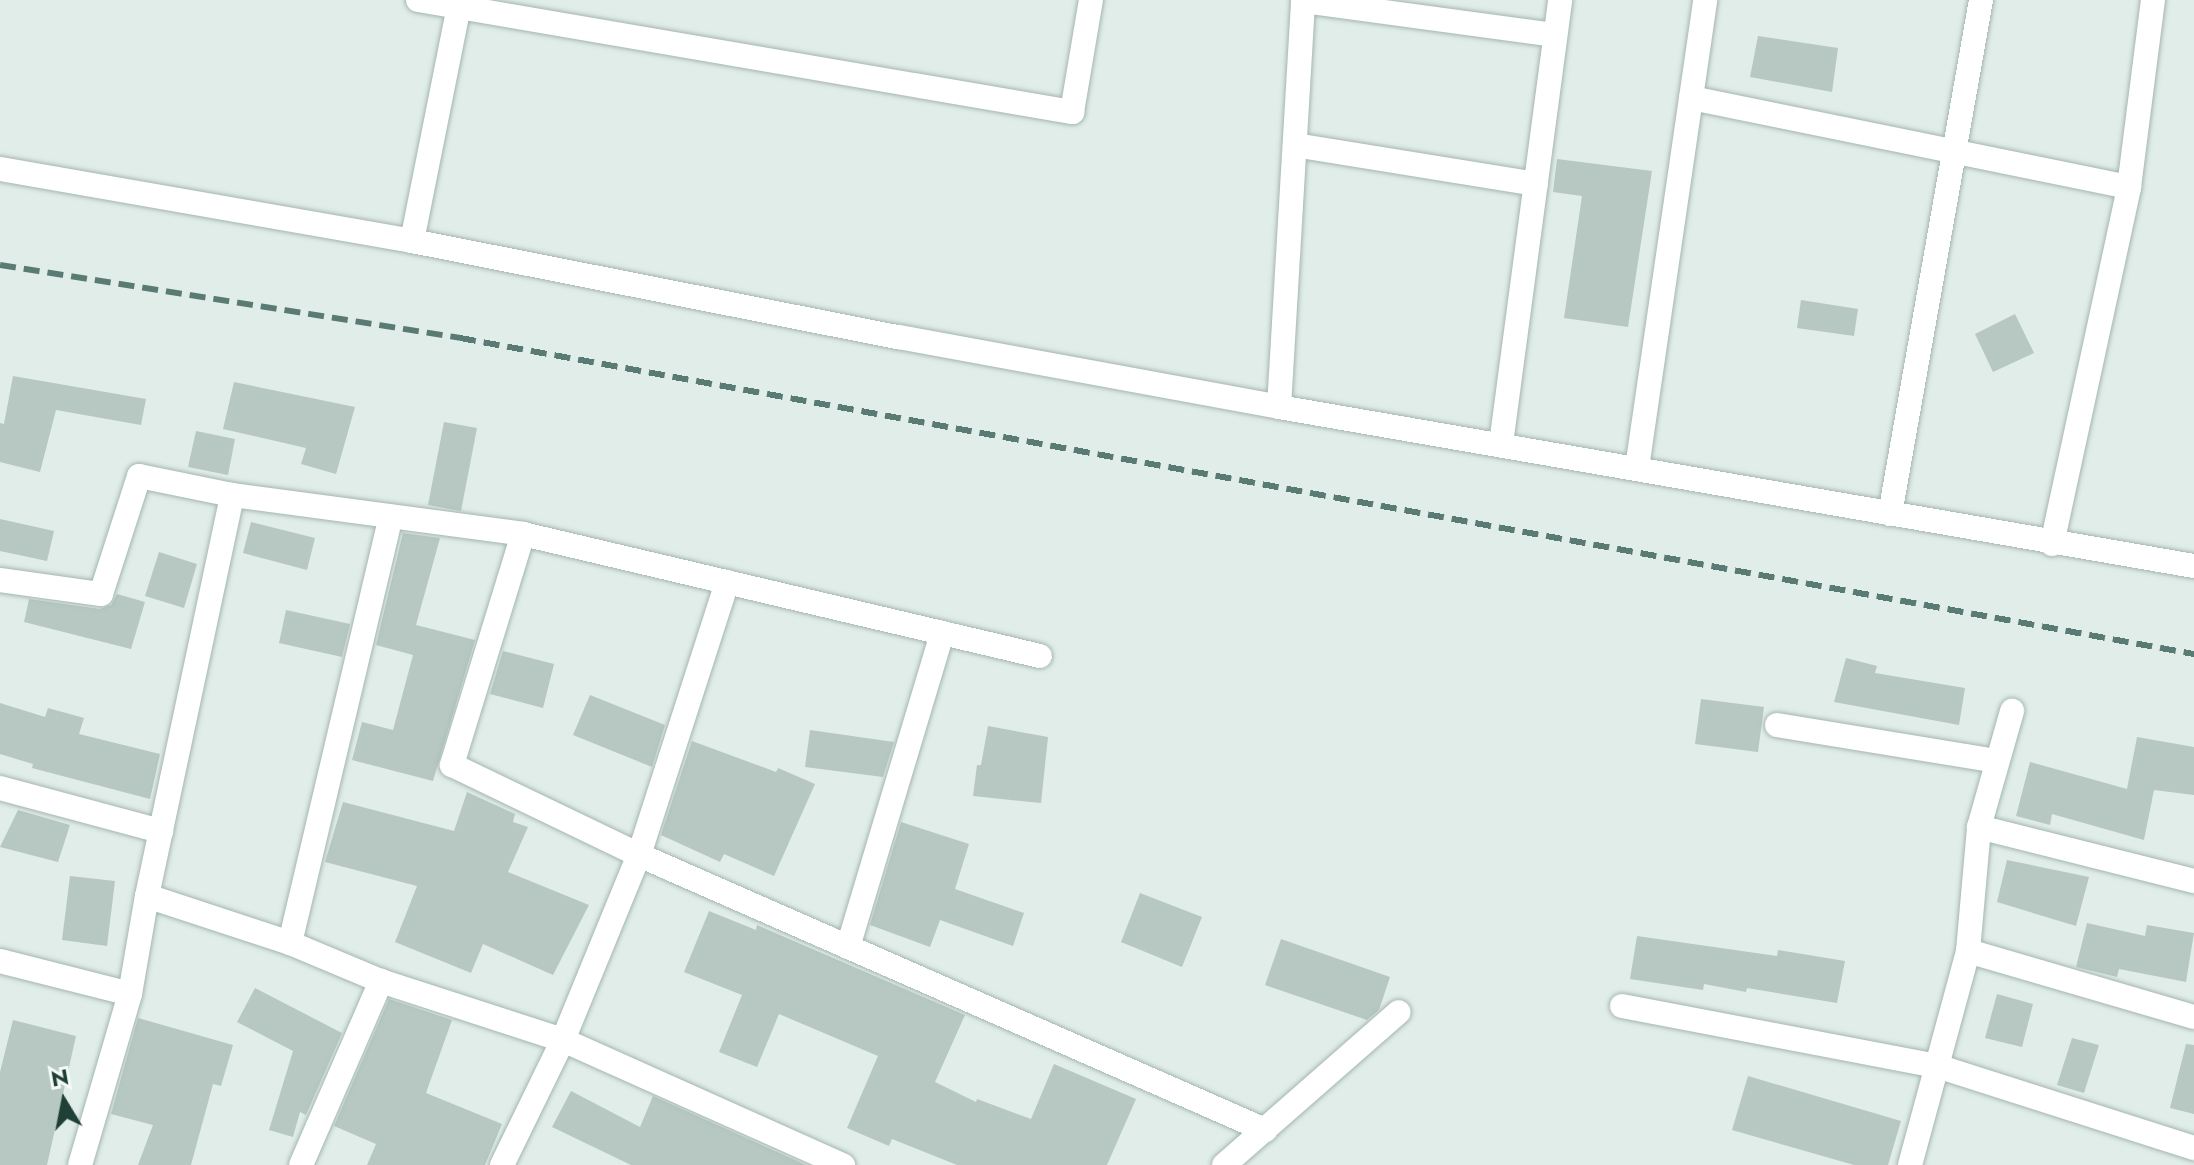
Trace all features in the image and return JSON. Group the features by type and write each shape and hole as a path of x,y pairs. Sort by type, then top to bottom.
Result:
{"street":[{"path":"418,0 459,4 1072,112 1091,0"},
{"path":"1279,407 1303,0 1555,35"},
{"path":"1501,444 1560,0"},
{"path":"1637,468 1705,0"},
{"path":"1890,514 1981,0"},
{"path":"2052,544 2129,187 2153,0"},
{"path":"412,241 459,4"},
{"path":"1691,98 1955,149 2129,187"},
{"path":"1295,145 1536,184"},
{"path":"0,169 412,241 899,337 1279,407 1637,468 2052,544 2194,566"},
{"path":"0,580 101,594 139,476 232,495 523,534 1040,656"},
{"path":"80,1165 130,994 147,896 232,495"},
{"path":"290,943 391,517"},
{"path":"523,534 452,765 639,855 1265,1130"},
{"path":"502,1165 563,1040 639,855 727,582"},
{"path":"848,947 942,633"},
{"path":"1910,1165 1968,951 1979,827 2012,711"},
{"path":"1777,725 1997,761"},
{"path":"0,788 161,831"},
{"path":"1979,827 2194,881"},
{"path":"147,896 290,943 381,981 563,1040 843,1165"},
{"path":"1968,951 2194,1017"},
{"path":"0,961 130,994"},
{"path":"301,1165 381,981"},
{"path":"1622,1006 1937,1066 2194,1148"},
{"path":"1224,1165 1399,1012"}],"building":[{"path":"1758,36 1838,48 1832,92 1750,77"},
{"path":"1557,159 1652,171 1628,327 1564,318 1582,196 1553,192"},
{"path":"1801,300 1858,309 1854,336 1797,328"},
{"path":"2015,314 2034,353 1993,372 1975,334"},
{"path":"13,376 146,399 141,425 56,410 40,472 0,462 0,423 4,424"},
{"path":"234,382 355,407 336,474 301,464 306,448 223,429"},
{"path":"444,422 477,428 461,511 428,505"},
{"path":"196,431 235,439 228,475 188,467"},
{"path":"0,519 54,531 47,561 0,551"},
{"path":"251,522 315,538 307,570 243,553"},
{"path":"403,533 440,538 416,625 475,640 433,781 352,760 362,722 393,730 413,655 376,645"},
{"path":"159,552 197,564 184,608 145,596"},
{"path":"117,594 145,602 131,649 24,622 29,599 100,609 111,605"},
{"path":"286,610 350,624 342,657 279,643"},
{"path":"503,651 554,664 543,708 490,694"},
{"path":"1846,658 1877,666 1875,673 1965,688 1959,725 1834,702"},
{"path":"590,695 665,725 652,767 573,735"},
{"path":"1701,699 1764,707 1758,752 1695,744"},
{"path":"0,703 45,717 48,708 84,718 79,734 160,754 150,799 32,768 33,764 0,754"},
{"path":"988,726 1048,737 1041,803 973,796 977,765 981,765"},
{"path":"810,730 894,742 883,777 805,767"},
{"path":"2137,737 2194,747 2194,795 2154,790 2144,840 2052,814 2050,825 2016,816 2030,762 2127,789"},
{"path":"692,741 776,772 778,768 815,784 774,876 724,854 720,862 661,835"},
{"path":"467,792 515,814 513,822 528,827 508,872 589,905 553,975 483,944 471,973 395,942 417,886 325,862 343,802 454,831"},
{"path":"18,810 70,825 58,862 0,847"},
{"path":"901,822 969,844 955,889 1024,913 1013,946 940,920 930,947 870,925"},
{"path":"2007,860 2089,877 2076,926 1997,902"},
{"path":"70,876 115,881 107,946 62,940"},
{"path":"1140,893 1202,917 1182,967 1121,942"},
{"path":"709,911 756,930 757,925 965,1015 935,1082 976,1102 977,1099 1031,1119 1054,1064 1136,1099 1107,1165 957,1165 892,1139 889,1146 847,1128 878,1056 779,1014 757,1067 719,1052 742,995 684,972"},
{"path":"2087,923 2145,936 2147,925 2194,933 2186,982 2119,969 2117,977 2076,967"},
{"path":"1637,936 1777,956 1778,950 1845,961 1837,1003 1747,988 1746,992 1704,984 1703,990 1630,979"},
{"path":"1281,939 1390,977 1379,1010 1367,1020 1265,985"},
{"path":"255,988 342,1033 306,1115 300,1112 293,1137 269,1130 293,1051 237,1022"},
{"path":"1997,994 2033,1004 2022,1047 1985,1038"},
{"path":"389,999 452,1020 426,1093 502,1124 485,1165 367,1165 376,1144 334,1126"},
{"path":"138,1018 233,1045 221,1086 213,1084 191,1165 138,1165 153,1125 111,1114"},
{"path":"13,1020 76,1036 47,1165 0,1165 0,1072"},
{"path":"2072,1038 2099,1045 2084,1093 2057,1085"},
{"path":"2186,1044 2194,1045 2194,1114 2170,1108"},
{"path":"1748,1076 1901,1121 1888,1165 1854,1165 1732,1130"},
{"path":"571,1091 640,1127 653,1096 806,1165 631,1165 552,1127"}],"railway":[{"path":"0,265 460,338 2194,654"}]}
